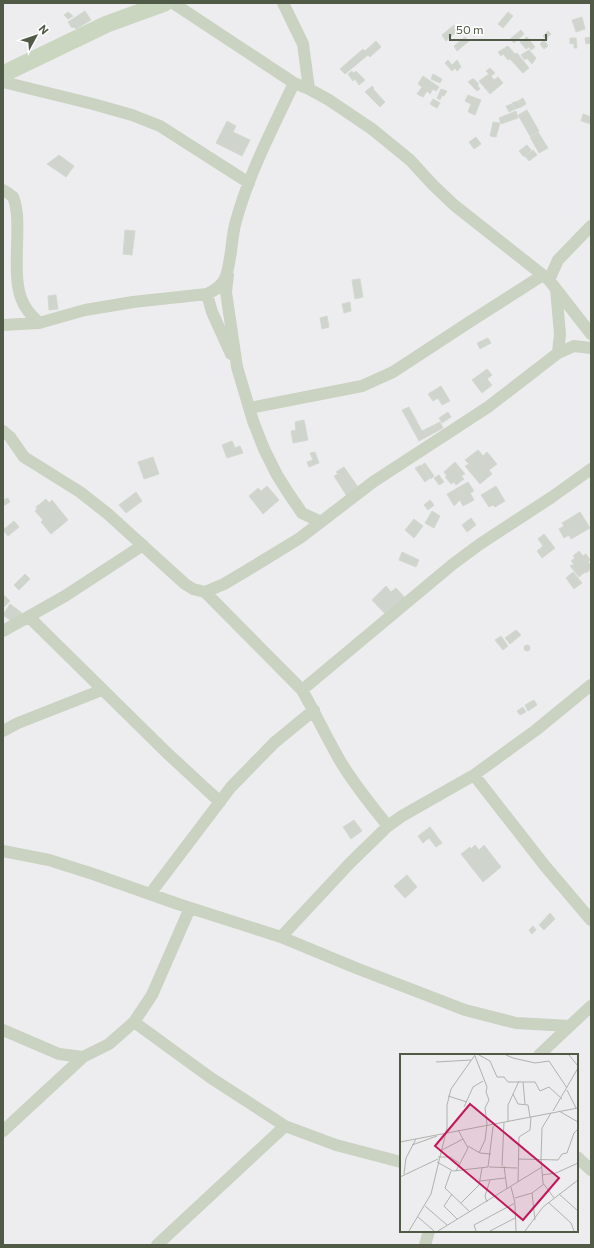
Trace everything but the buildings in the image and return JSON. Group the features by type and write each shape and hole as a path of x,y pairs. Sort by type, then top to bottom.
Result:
{"street":[{"path":"3,74 107,24 165,3"},
{"path":"173,3 294,83 329,100 372,128 410,160 454,205 549,281 591,334"},
{"path":"284,3 303,44 309,89"},
{"path":"3,82 132,115 160,126 249,183"},
{"path":"237,367 226,292 236,222 249,183 294,83"},
{"path":"3,190 14,198 16,204 18,282 20,297 27,311 39,323"},
{"path":"558,353 560,334 549,281 558,260 591,226"},
{"path":"532,267 558,260"},
{"path":"3,325 39,323 85,310 133,302 207,294 223,282 228,273"},
{"path":"250,408 362,386 393,372 471,320 549,281"},
{"path":"207,294 212,312 237,367 253,421 264,449 277,475 302,513 321,522"},
{"path":"205,592 224,584 300,538 373,482 488,407 558,353 574,346 591,348"},
{"path":"3,431 10,437 24,457 80,492 108,514 185,584 193,589 205,592 302,690 359,792 388,826"},
{"path":"302,690 453,564 591,469"},
{"path":"300,538 302,513"},
{"path":"3,631 66,596 143,545"},
{"path":"29,617 166,752 220,802"},
{"path":"281,937 350,863 388,826 402,816 474,775 536,730 591,684"},
{"path":"3,731 18,723 102,690"},
{"path":"150,894 231,787 274,744 314,710"},
{"path":"474,775 545,866 591,920"},
{"path":"3,851 49,860 281,937 465,1010 516,1023 570,1026"},
{"path":"3,1131 83,1057 109,1044 134,1022 152,995 190,908"},
{"path":"540,1054 591,1006"},
{"path":"134,1022 211,1078 285,1126 336,1145 400,1162"},
{"path":"3,1030 59,1054 83,1057"},
{"path":"157,1245 285,1126"},
{"path":"578,1158 591,1170"},
{"path":"425,1245 429,1232"}]}
